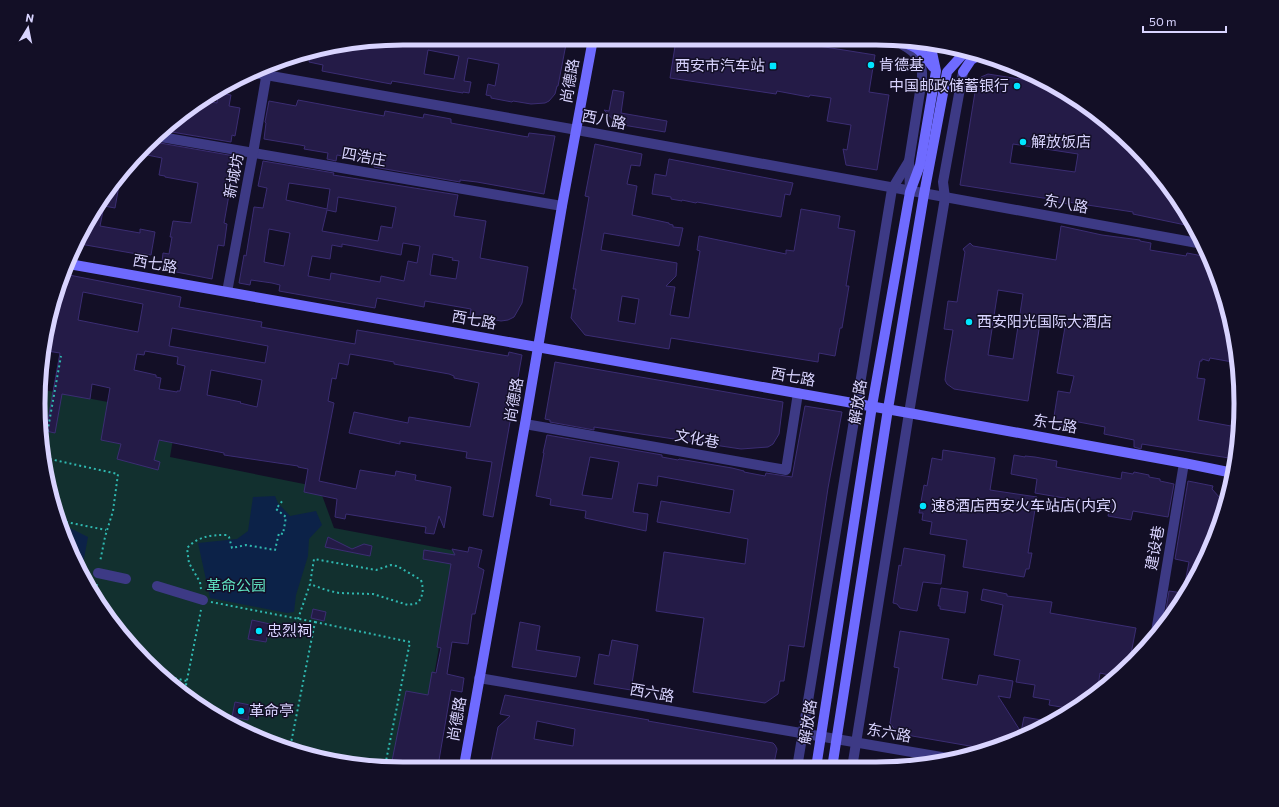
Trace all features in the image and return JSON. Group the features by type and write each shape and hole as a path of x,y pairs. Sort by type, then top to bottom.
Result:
{"street":[{"name":"尚德路","path":"465,762 562,206 592,45"},
{"path":"917,48 924,62 936,71"},
{"path":"910,192 908,162 924,62 928,49"},
{"name":"解放路","path":"817,762 872,406 910,192 920,165 936,71 931,50"},
{"name":"解放路","path":"833,762 888,409 924,194 947,72 962,56"},
{"path":"853,762 945,198 943,182 963,72 973,59"},
{"name":"西八路","path":"268,71 924,194"},
{"name":"新城坊","path":"227,292 254,153 267,72"},
{"name":"四浩庄","path":"163,137 562,206"},
{"path":"798,762 892,188 908,162"},
{"path":"924,194 943,182"},
{"name":"东八路","path":"924,194 1196,243"},
{"name":"西七路","path":"73,265 872,406"},
{"name":"文化巷","path":"525,424 786,470 798,393"},
{"name":"东七路","path":"872,406 1227,472"},
{"name":"建设巷","path":"1156,627 1184,463"},
{"path":"98,573 126,579"},
{"path":"157,586 203,600"},
{"name":"西六路","path":"479,678 820,736"},
{"name":"东六路","path":"820,736 938,756"}],"path":[{"path":"47,436 61,356"},
{"path":"50,459 118,474 113,511 107,530 96,588"},
{"path":"185,688 203,600 200,582 189,564 187,548 195,540 206,537 226,535 229,537 232,548 246,545 276,550 279,533 283,534 286,517 276,509 283,500"},
{"path":"65,522 107,530"},
{"path":"298,619 310,584 314,559 376,570 391,565 397,566 421,580 424,589 418,603 408,605 373,594 339,593 310,584"},
{"path":"203,600 410,642 385,761"},
{"path":"291,744 315,622"},
{"path":"173,678 187,681"}],"green space":[{"name":"革命公园","path":"46,390 177,415 170,457 319,487 334,528 456,551 419,762 380,761 334,755 311,750 266,735 224,714 185,688 150,657 134,640 105,603 72,541 57,496 48,450"}],"water":[{"path":"275,496 278,503 290,516 316,511 322,525 309,539 308,556 296,595 294,612 287,613 210,598 198,543 237,539 248,531 253,497"},
{"path":"67,527 88,537 83,564"}],"building":[{"path":"566,45 555,94 545,103 531,104 491,98 491,96 486,95 488,84 495,86 499,64 468,58 464,81 471,82 469,93 392,81 391,84 322,71 323,65 309,62 311,57 357,48 380,46","holes":["428,50 459,56 454,79 424,74"]},
{"name":"西安市汽车站","path":"675,45 812,45 875,55 869,92 889,95 877,170 846,165 843,149 847,150 851,125 827,121 831,98 810,95 809,97 777,91 776,94 670,78"},
{"path":"988,74 1032,81 1075,105 1112,134 1145,167 1174,204 1187,225 1133,214 1133,212 1068,202 1068,204 1058,202 1056,200 960,185 976,86 981,77","holes":["1013,144 1078,154 1075,172 1010,163"]},
{"path":"613,90 624,92 621,113 667,121 665,132 618,125 604,110 609,111"},
{"path":"223,94 231,95 229,106 240,108 235,136 232,135 231,142 170,132 204,105 209,102 217,103 218,97"},
{"path":"298,100 384,116 385,111 423,118 424,114 451,119 451,123 528,137 529,133 555,136 544,194 477,182 460,180 460,182 374,167 375,162 337,155 336,161 327,159 328,153 304,149 305,146 264,139 265,122 269,101 296,106"},
{"path":"158,142 240,157 234,190 230,189 224,223 227,224 224,246 218,245 212,279 166,270 168,263 162,262 163,253 169,254 173,221 191,223 198,183 159,175 162,158 146,155"},
{"path":"595,144 642,154 640,166 631,165 627,184 637,186 632,215 669,223 673,225 673,227 683,228 679,246 604,233 601,250 677,263 676,276 666,286 675,287 670,315 689,318 700,251 697,250 699,236 786,254 786,250 794,251 801,209 840,216 838,228 855,231 846,286 849,286 842,328 840,328 835,356 819,353 818,362 671,338 669,349 585,335 571,318 576,289 573,289 589,197 585,196","holes":["622,296 639,299 635,324 618,321"]},
{"path":"669,159 793,183 790,195 785,194 781,217 697,202 682,201 671,199 671,197 652,194 655,174 666,176"},
{"path":"263,161 334,173 333,175 458,195 454,216 486,221 480,258 528,267 522,303 514,317 501,321 470,315 471,309 425,301 424,307 377,298 375,308 279,291 280,285 272,283 251,280 250,285 239,283 244,255 246,256 254,207 263,208 267,188 258,186","holes":["289,183 330,189 327,209 286,200","338,197 396,207 392,228 381,226 378,241 322,231 327,210 336,212","269,229 290,233 284,266 264,262","403,243 420,246 417,263 408,261 404,281 381,276 380,282 331,273 330,280 308,276 312,256 330,259 332,245 342,247 342,244 401,255","433,254 453,258 452,260 459,261 456,279 430,275"]},
{"path":"119,185 115,208 104,206 100,226 140,233 140,229 155,232 151,255 82,244 105,204"},
{"path":"1061,226 1102,235 1140,240 1151,243 1150,250 1186,256 1187,253 1202,256 1222,311 1231,362 1210,358 1209,361 1202,359 1202,361 1200,361 1197,378 1205,379 1198,420 1231,426 1234,414 1230,458 1142,444 1141,449 1134,447 1134,440 1104,434 1105,427 1068,420 1067,425 1053,423 1058,391 1070,393 1074,376 1057,373 1065,327 1040,323 1028,401 954,389 947,384 945,380 953,330 944,329 948,301 957,302 965,252 963,249 970,243 973,246 1056,260","holes":["998,290 1023,294 1013,359 988,355"]},
{"path":"69,275 181,297 179,307 262,322 261,327 355,344 357,330 508,356 509,352 522,355 493,517 483,515 492,462 466,458 467,452 400,441 400,444 349,433 354,412 408,423 409,417 470,427 479,383 454,378 454,376 449,374 350,354 348,365 339,363 336,379 332,378 328,401 334,403 319,481 356,489 360,470 395,476 396,471 416,475 415,480 451,487 444,528 439,516 434,534 425,533 426,527 346,514 345,519 335,517 337,499 304,492 308,469 298,466 224,455 224,453 159,440 154,460 160,462 158,470 117,459 121,444 101,440 110,388 92,384 90,399 62,394 55,433 46,431 60,353 49,351 57,311","holes":["83,292 143,304 138,332 78,320","172,328 268,346 265,363 169,346","145,351 178,357 177,364 185,366 180,391 177,392 159,389 161,378 156,377 156,375 134,370 137,354 144,355","211,370 262,380 257,407 207,395"]},
{"path":"555,362 783,402 779,434 773,444 768,447 741,449 594,427 594,430 550,422 550,420 545,419"},
{"path":"805,406 842,412 828,488 804,647 789,645 784,681 780,681 778,694 765,703 693,692 704,618 656,611 664,552 745,564 748,539 657,522 661,501 730,513 734,490 658,476 657,486 638,483 633,512 648,514 646,531 585,518 586,511 550,505 551,499 536,496 547,435 662,455 662,457 678,460 732,468 765,476 766,473 792,477","holes":["590,457 619,462 612,499 582,495"]},
{"path":"943,450 995,458 990,490 1037,497 1028,553 1032,553 1029,569 1026,569 1024,577 963,567 967,540 930,534 932,522 922,520 923,513 919,513 924,485 927,486 932,458 942,460"},
{"path":"1014,455 1057,461 1056,467 1121,479 1122,472 1133,474 1134,472 1149,475 1149,477 1160,479 1160,481 1174,484 1168,517 1133,511 1131,520 1108,516 1110,506 1035,493 1037,479 1011,474"},
{"path":"1188,481 1213,486 1212,489 1221,500 1207,541 1184,586 1189,562 1175,559"},
{"path":"328,537 352,549 364,544 372,546 370,556 325,547"},
{"path":"469,547 482,550 478,567 484,570 475,614 472,614 468,644 452,642 447,674 464,678 462,692 451,690 439,762 392,761 406,691 428,695 432,672 436,673 441,648 437,647 451,564 423,559 424,550 455,555 452,549 468,552"},
{"path":"904,548 945,555 941,584 923,582 917,611 900,608 897,604 893,603 899,565 901,566"},
{"path":"941,588 968,592 965,613 940,609 940,606 938,606"},
{"path":"983,589 1007,594 1007,596 1052,602 1050,613 1136,628 1131,655 1109,675 1100,673 1098,684 1075,702 1065,708 1049,705 1050,700 1033,697 1035,685 1016,682 1020,660 994,655 1003,605 981,600"},
{"path":"1169,591 1180,593 1165,615"},
{"path":"313,609 326,612 324,621 311,618"},
{"name":"忠烈祠","path":"252,620 270,624 266,642 248,639"},
{"path":"520,622 540,626 536,650 580,657 576,677 512,667"},
{"path":"900,631 949,639 942,679 977,685 979,675 1013,681 1010,698 998,696 1021,731 977,747 895,733 895,730 890,723 899,668 894,667"},
{"path":"612,640 638,645 631,690 594,684 599,654 609,656"},
{"path":"505,695 773,743 777,749 774,762 491,762 498,727 510,716 500,714","holes":["537,721 575,729 573,746 534,739"]},
{"name":"革命亭","path":"235,702 250,705 248,720 232,717"},
{"path":"1024,717 1043,720 1021,731"}],"place":[{"name":"肯德基","path":"871,65"},
{"name":"西安市汽车站","path":"773,66"},
{"name":"中国邮政储蓄银行","path":"1017,86"},
{"name":"解放饭店","path":"1023,142"},
{"name":"西安阳光国际大酒店","path":"969,322"},
{"name":"速8酒店西安火车站店(内宾)","path":"923,506"},
{"name":"忠烈祠","path":"259,631"},
{"name":"革命亭","path":"241,711"}]}
